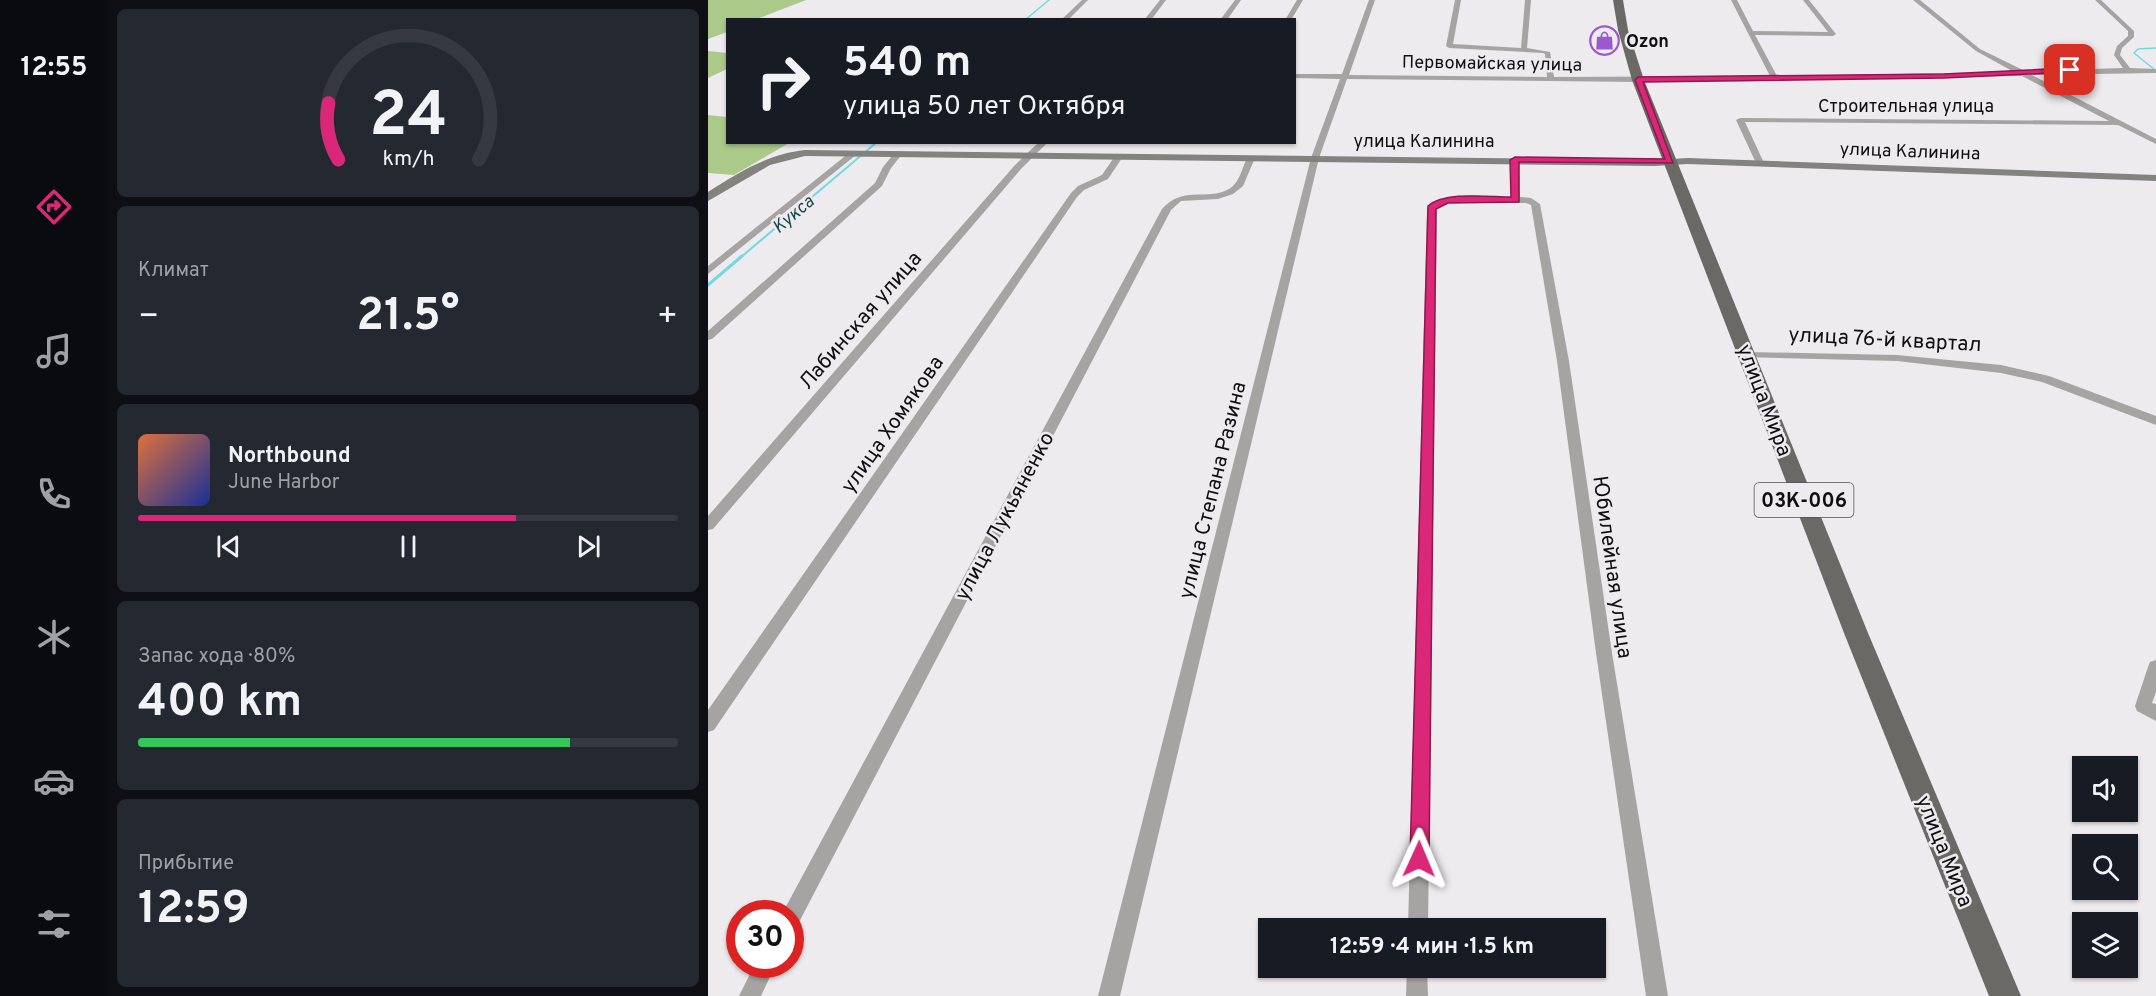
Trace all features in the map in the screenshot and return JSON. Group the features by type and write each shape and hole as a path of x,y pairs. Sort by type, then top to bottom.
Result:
{"main road":[{"name":"улица Мира","path":"1618,0 1623,30 1638,80 1857,633 2005,996"}],"street":[{"path":"1066,18 1085,0"},
{"path":"1149,18 1163,0"},
{"path":"1225,18 1239,0"},
{"path":"1289,18 1300,0"},
{"name":"улица Степана Разина","path":"1109,996 1315,158 1372,0"},
{"path":"1458,0 1449,46 1548,53 1551,78"},
{"path":"1524,50 1528,0"},
{"path":"1734,0 1774,77"},
{"path":"1753,33 1833,34 1806,0"},
{"path":"1916,0 1978,50 2156,142"},
{"path":"2098,0 2131,31 2132,38 2119,47 2117,55 2128,70"},
{"name":"Первомайская улица","path":"1296,76 1638,80 2152,71"},
{"name":"Строительная улица","path":"1760,163 1740,120 2120,123"},
{"name":"Лабинская улица","path":"708,525 1018,167 1042,144"},
{"path":"708,337 879,184 887,167 899,153"},
{"name":"улица Калинина","path":"708,197 765,162 791,154 899,153 1031,157 1760,163 2156,178"},
{"path":"708,272 855,155"},
{"name":"улица Хомякова","path":"708,724 1074,195 1081,188 1105,177 1118,158"},
{"name":"улица Лукьяненко","path":"800,900 1167,209 1178,199 1218,196 1230,192 1239,186 1251,158"},
{"path":"1418,918 1431,208 1438,202 1448,200 1516,200 1515,160"},
{"name":"Юбилейная улица","path":"1516,200 1528,200 1535,204 1561,350 1604,653 1657,996"},
{"name":"улица 76-й квартал","path":"1747,355 1898,358 2001,369 2044,379 2156,421"},
{"path":"2156,667 2143,706 2156,713"},
{"path":"750,996 759,978"},
{"path":"1417,978 1417,996"}],"green space":[{"path":"708,0 806,0 760,18 726,18 726,32 708,39"},
{"path":"708,51 726,53 726,69 708,78"},
{"path":"708,115 726,117 726,144 787,144 734,175 708,173"}],"waterway":[{"name":"Кукса","path":"1027,18 1049,0"},
{"name":"Кукса","path":"2155,70 2134,53 2138,49 2156,48"},
{"name":"Кукса","path":"740,258 875,144"},
{"name":"Кукса","path":"708,285 742,256"}],"place":[{"name":"Ozon","path":"1605,41"}],"route":[{"path":"1419,859 1431,208 1438,202 1448,200 1516,200 1515,160 1670,162 1638,80 1944,76 2070,70"}]}
